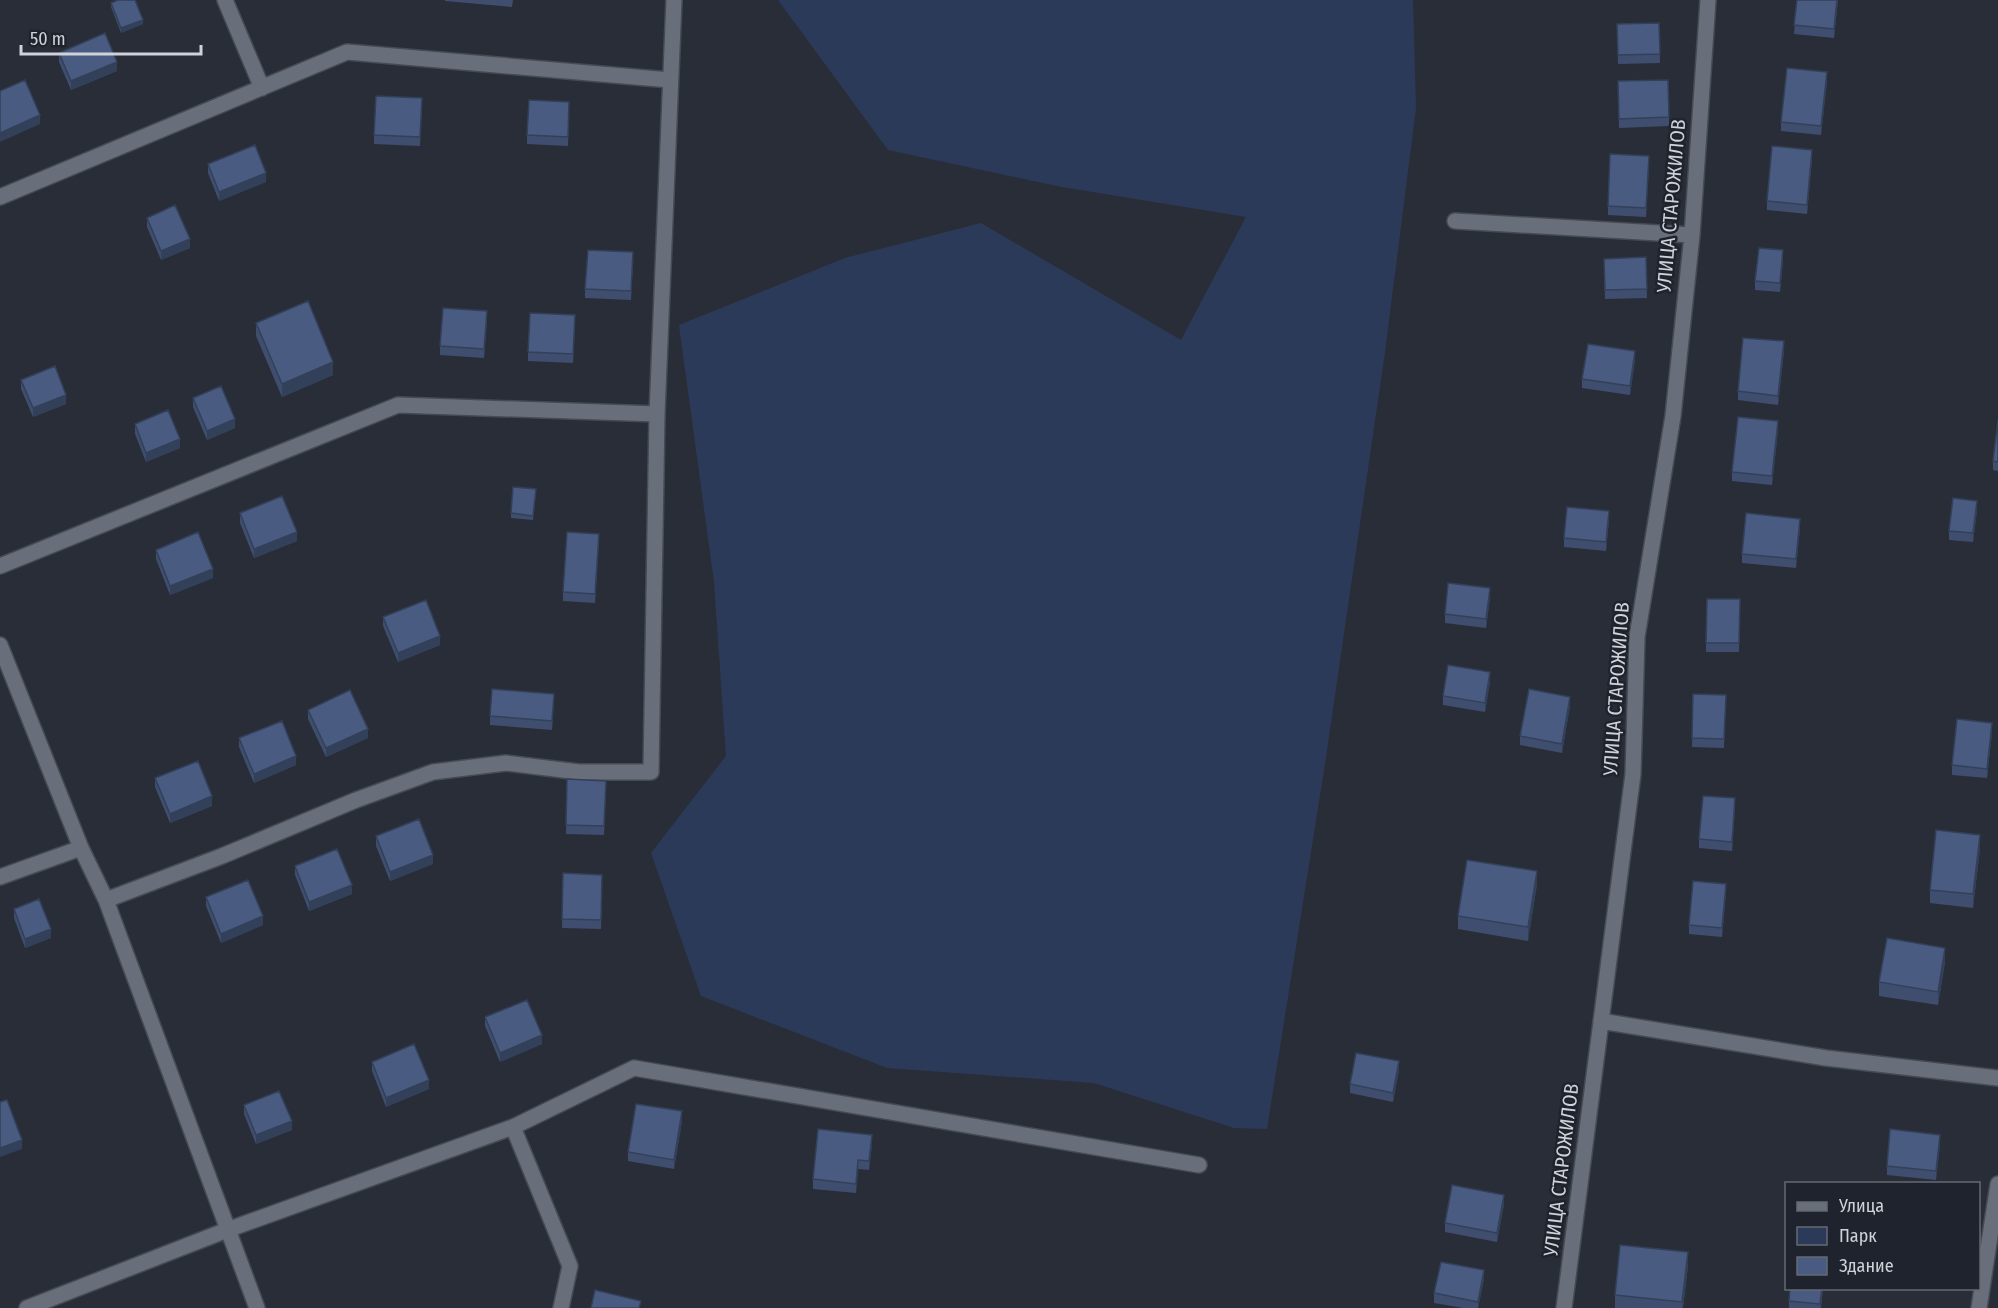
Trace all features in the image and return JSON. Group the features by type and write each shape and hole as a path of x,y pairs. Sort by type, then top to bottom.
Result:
{"street":[{"path":"225,0 262,87"},
{"path":"106,900 222,856 356,800 433,772 506,763 579,772 651,772 657,414 674,0"},
{"name":"УЛИЦА СТАРОЖИЛОВ","path":"1564,1308 1633,774 1637,637 1673,416 1692,235 1708,0"},
{"path":"0,197 346,52 670,80"},
{"path":"1455,221 1692,235"},
{"path":"0,566 398,405 657,414"},
{"path":"0,645 81,848 106,900 226,1230 257,1308"},
{"path":"0,876 81,848"},
{"path":"1601,1021 1826,1058 1998,1078"},
{"path":"27,1308 226,1230 513,1127 634,1068 1199,1165"},
{"path":"513,1127 570,1266 561,1308"},
{"path":"1979,1308 1998,1184"}],"green space":[{"path":"778,0 1413,0 1416,108 1385,352 1325,764 1267,1129 1234,1128 1094,1083 887,1068 701,996 651,853 726,756 714,582 679,325 845,258 981,223 1181,340 1246,217 1062,187 888,150"}],"building":[{"path":"118,0 135,0 143,20 121,28 111,3"},
{"path":"1797,0 1837,0 1834,29 1794,25"},
{"path":"1659,23 1660,54 1618,55 1617,24"},
{"path":"105,33 117,62 71,81 59,53"},
{"path":"1787,68 1827,72 1821,126 1781,122"},
{"path":"25,80 40,115 0,133 0,91"},
{"path":"1668,80 1669,117 1619,119 1618,81"},
{"path":"376,96 422,98 420,137 374,135"},
{"path":"529,100 569,102 568,137 527,135"},
{"path":"255,145 266,173 219,192 208,164"},
{"path":"1772,146 1812,150 1807,205 1767,201"},
{"path":"1610,154 1649,156 1646,208 1608,206"},
{"path":"175,205 190,239 161,251 147,218"},
{"path":"1759,248 1783,250 1780,283 1755,281"},
{"path":"588,250 633,252 631,291 585,289"},
{"path":"1646,257 1647,289 1605,290 1604,259"},
{"path":"308,301 333,362 282,384 256,323"},
{"path":"443,308 487,311 484,349 440,346"},
{"path":"530,313 575,315 573,354 528,352"},
{"path":"1743,338 1784,341 1778,396 1738,391"},
{"path":"1588,344 1635,351 1630,386 1582,379"},
{"path":"55,366 66,395 33,408 21,380"},
{"path":"221,386 235,419 207,431 193,398"},
{"path":"168,410 180,439 146,453 135,424"},
{"path":"1738,417 1778,421 1772,476 1732,472"},
{"path":"1998,420 1998,462 1993,461"},
{"path":"513,487 536,489 533,516 511,513"},
{"path":"282,496 297,532 254,549 240,513"},
{"path":"1953,498 1977,501 1973,533 1949,531"},
{"path":"1567,507 1609,511 1606,542 1564,538"},
{"path":"1746,513 1800,519 1796,559 1742,554"},
{"path":"198,532 213,569 170,586 156,550"},
{"path":"567,532 599,534 595,594 563,592"},
{"path":"1448,583 1490,588 1486,619 1445,614"},
{"path":"1707,599 1740,599 1739,643 1706,643"},
{"path":"426,600 440,636 398,653 383,617"},
{"path":"1448,665 1490,672 1485,703 1443,696"},
{"path":"492,689 554,694 552,721 490,716"},
{"path":"1529,689 1570,697 1562,744 1520,736"},
{"path":"350,690 368,729 326,748 308,710"},
{"path":"1693,694 1726,695 1724,739 1692,738"},
{"path":"1957,719 1992,723 1987,769 1952,765"},
{"path":"282,721 296,756 254,774 239,738"},
{"path":"198,761 212,796 170,814 155,778"},
{"path":"567,779 606,781 604,826 566,825"},
{"path":"1703,796 1735,798 1732,842 1699,839"},
{"path":"419,819 433,855 390,872 376,836"},
{"path":"1936,830 1980,835 1973,894 1930,890"},
{"path":"337,849 352,885 309,902 295,866"},
{"path":"1467,860 1537,871 1528,927 1458,916"},
{"path":"563,873 602,875 601,920 562,919"},
{"path":"248,880 263,916 221,934 206,897"},
{"path":"1693,881 1726,884 1722,928 1689,925"},
{"path":"39,899 51,929 25,939 14,909"},
{"path":"1887,938 1945,948 1938,992 1879,982"},
{"path":"527,1000 542,1035 500,1053 485,1017"},
{"path":"414,1044 429,1080 386,1098 372,1062"},
{"path":"1356,1053 1399,1061 1393,1093 1350,1084"},
{"path":"279,1091 292,1121 256,1135 244,1105"},
{"path":"7,1100 22,1140 0,1148 0,1102"},
{"path":"636,1104 682,1111 674,1160 628,1152"},
{"path":"818,1129 872,1135 869,1161 858,1160 856,1184 813,1179"},
{"path":"1890,1129 1940,1135 1936,1171 1887,1166"},
{"path":"1452,1185 1504,1195 1497,1233 1445,1223"},
{"path":"1620,1245 1688,1252 1682,1302 1615,1295"},
{"path":"1441,1262 1484,1270 1478,1302 1434,1293"},
{"path":"595,1290 641,1301 639,1308 591,1308"},
{"path":"1790,1290 1822,1290 1820,1304 1789,1301"}]}
